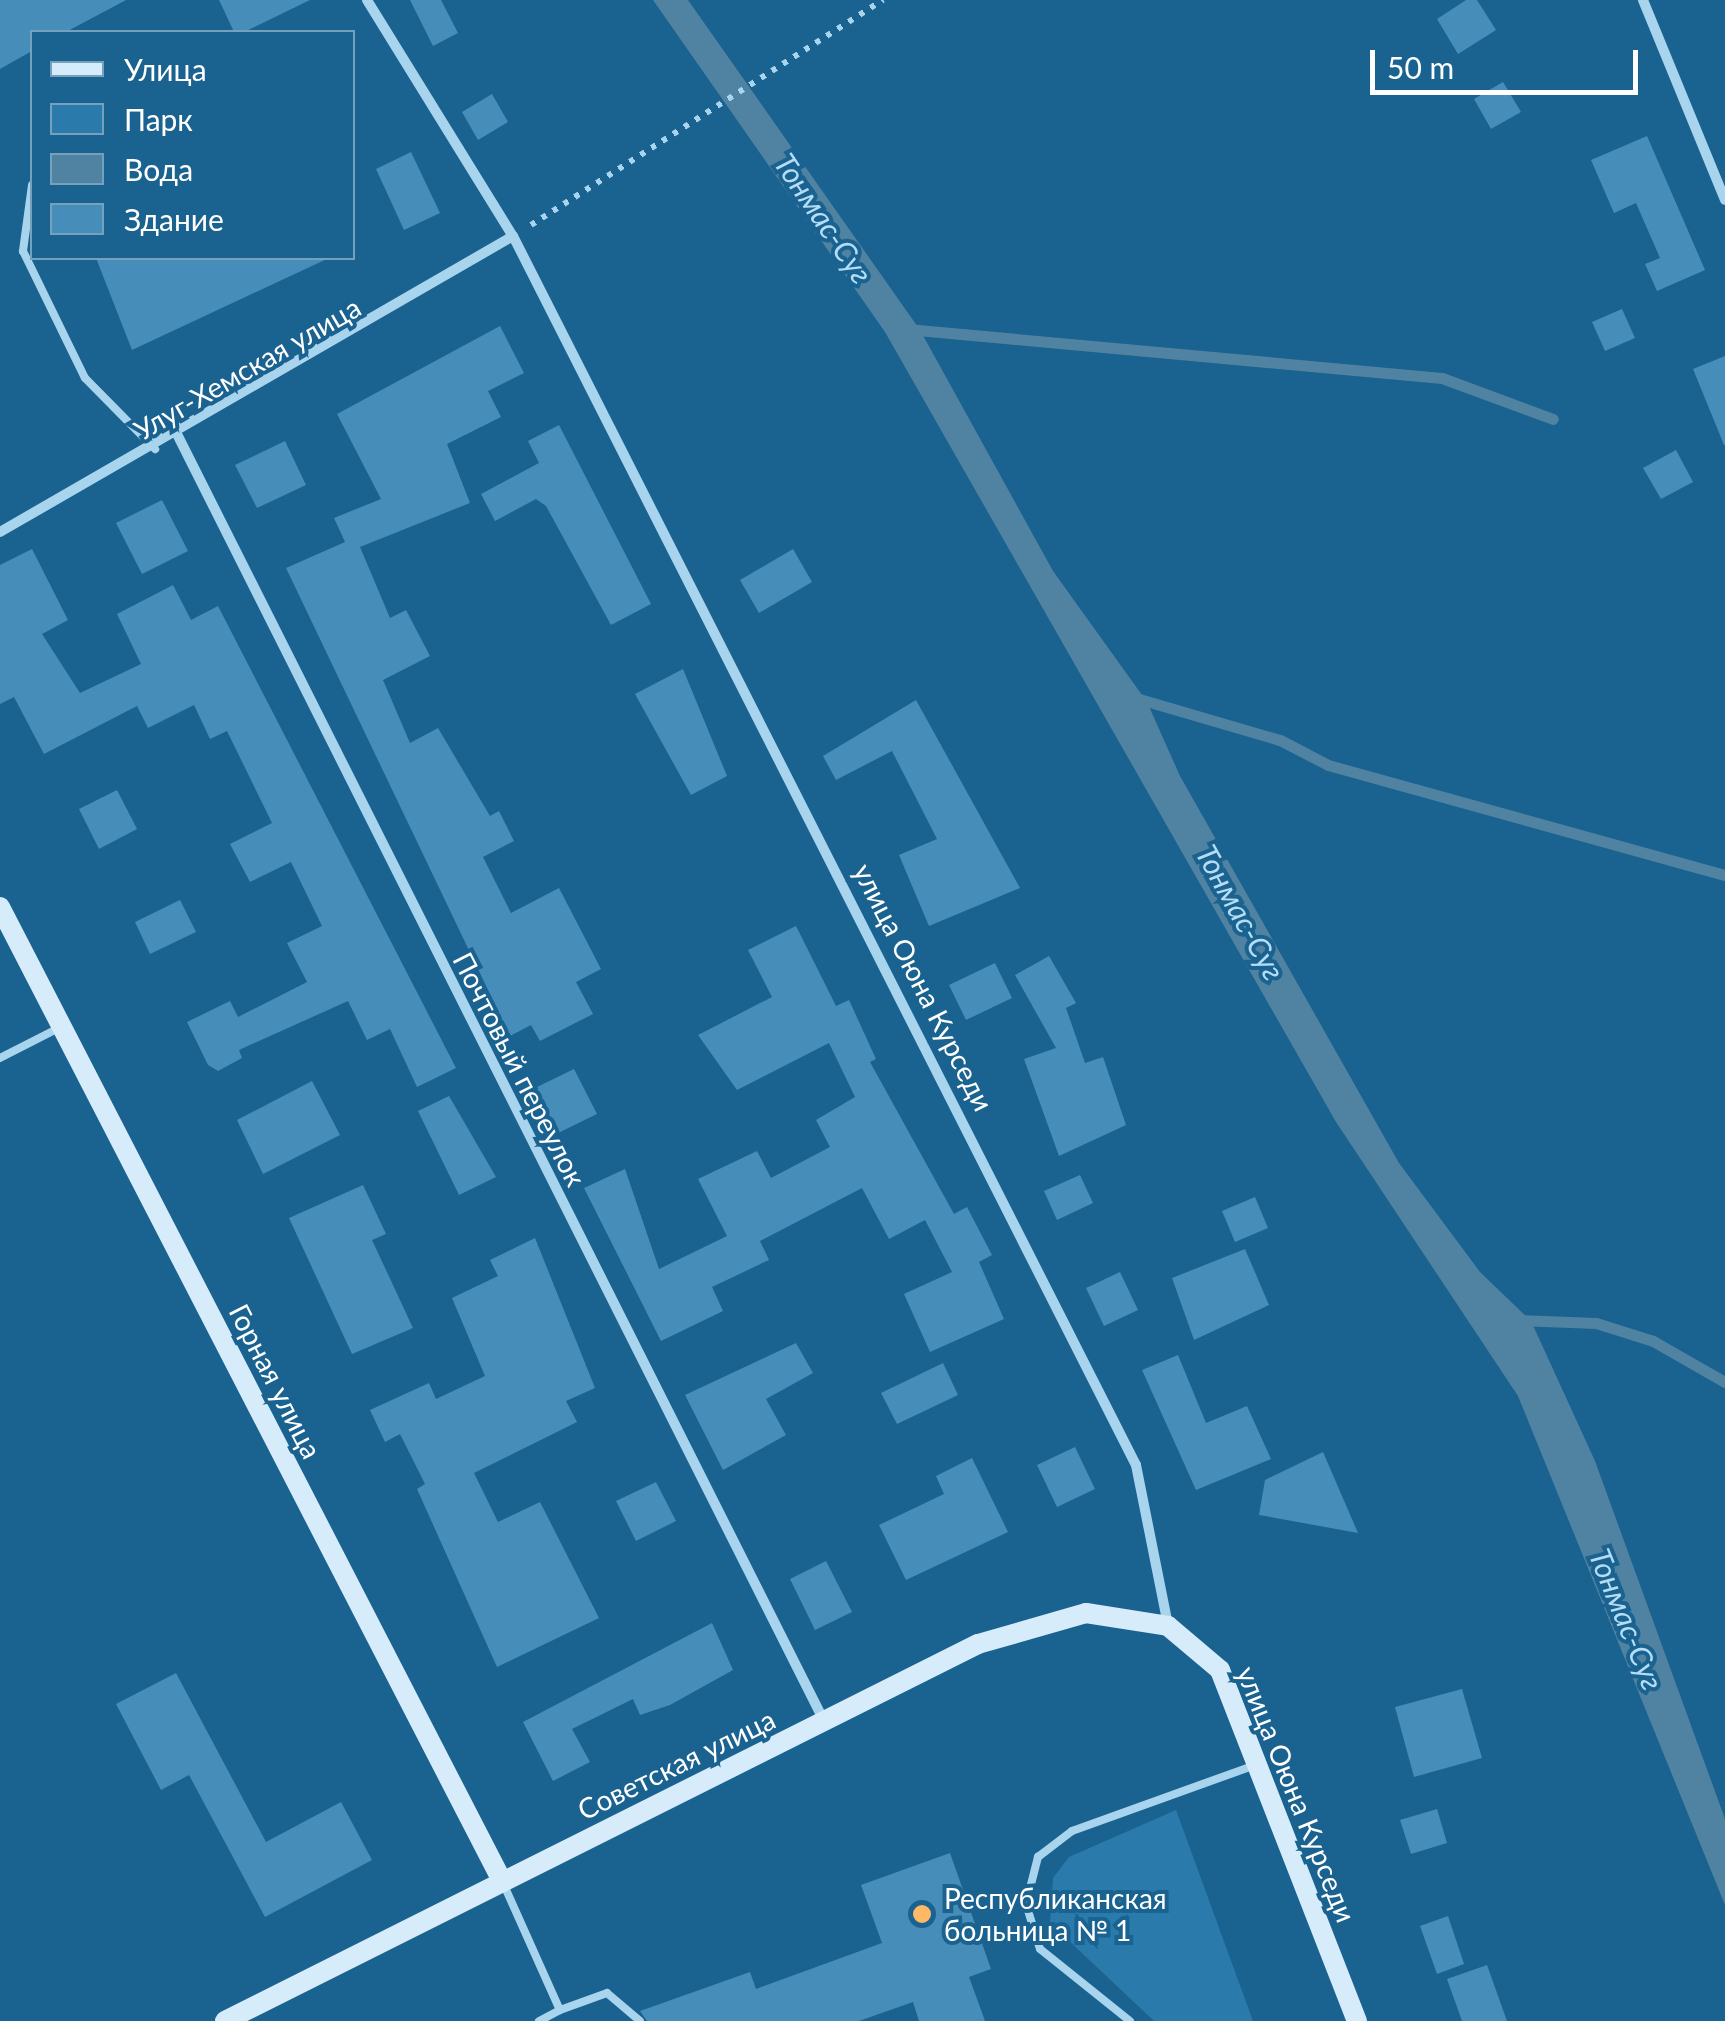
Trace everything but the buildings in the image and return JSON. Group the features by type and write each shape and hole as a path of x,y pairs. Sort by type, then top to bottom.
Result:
{"street":[{"name":"улица Оюна Курседи","path":"367,0 514,236 1136,1465 1168,1626 1220,1670 1357,2021"},
{"path":"1644,0 1725,200"},
{"name":"Улуг-Хемская улица","path":"0,532 178,436 514,236"},
{"name":"Почтовый переулок","path":"178,436 824,1721"},
{"name":"Горная улица","path":"0,907 502,1881"},
{"name":"Советская улица","path":"224,2021 824,1721 1038,1622 1086,1613 1168,1626"}],"lane":[{"path":"30,200 23,251 84,378 155,449"},
{"path":"0,1058 62,1026"},
{"path":"1130,2021 1040,1949 1026,1904 1038,1857 1072,1831 1258,1764"},
{"path":"502,1881 560,2010"},
{"path":"539,2021 607,1993 640,2021"}],"path":[{"path":"556,208 753,78 883,0"}],"green space":[{"path":"1176,1810 1253,2021 1154,2021 1050,1923 1053,1878 1069,1857"}],"water":[{"name":"Тонмас-Суг","path":"653,0 688,0 920,330 1053,571 1147,702 1180,776 1399,1163 1480,1272 1531,1321 1595,1461 1725,1819 1725,1905 1518,1396 1336,1122 885,332"}],"waterway":[{"path":"907,329 1442,378 1553,419"},
{"path":"1136,698 1280,740 1328,765 1725,875"},
{"path":"1518,1320 1596,1323 1653,1341 1725,1382"}],"place":[{"name":"Республиканская больница № 1","path":"922,1914"}]}
